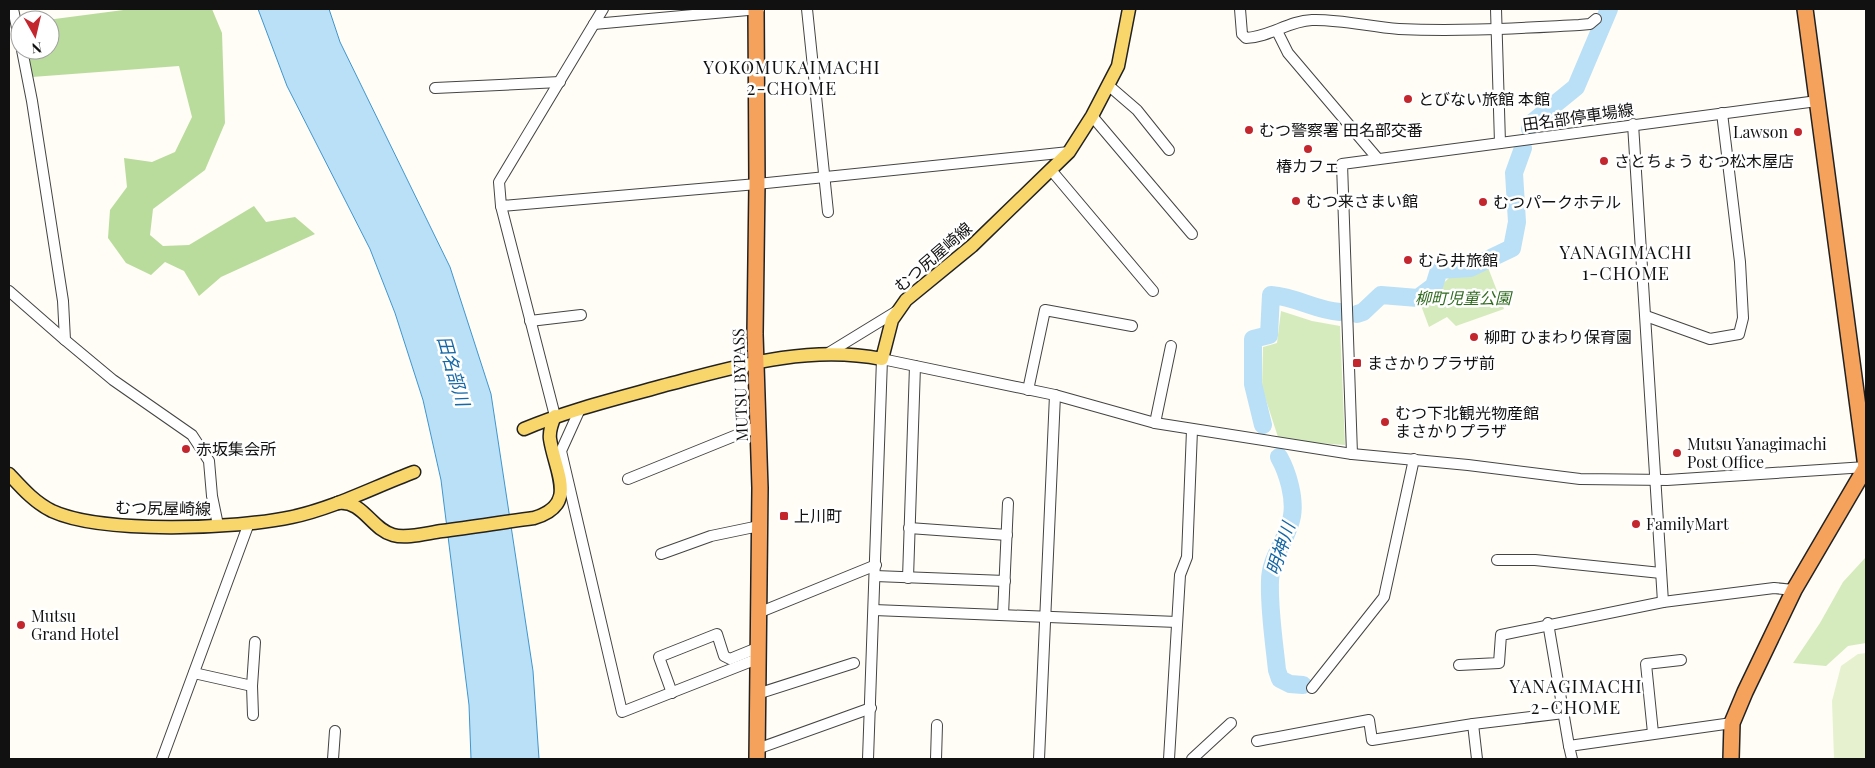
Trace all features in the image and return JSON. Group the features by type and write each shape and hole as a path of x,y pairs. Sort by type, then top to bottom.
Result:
{"highway":[{"name":"MUTSU BYPASS","path":"757,9 755,334 758,361 759,426 757,754"},
{"path":"1732,759 1732,723 1794,590 1866,467 1806,9"}],"main road":[{"name":"むつ尻屋崎線","path":"882,359 888,332 897,312 906,300 972,246 1069,152 1092,116 1118,66 1129,9"},
{"path":"524,429 554,416 758,361 830,352 882,359"},
{"name":"むつ尻屋崎線","path":"331,504 348,502 368,515 383,531 394,535 425,534 534,518 548,514 555,508 561,496 550,437 554,416"},
{"name":"むつ尻屋崎線","path":"9,474 36,502 72,518 121,525 218,525 292,517 414,472"}],"street":[{"path":"554,416 501,206 500,182 604,9"},
{"path":"594,24 757,9"},
{"path":"807,9 828,212"},
{"path":"1240,9 1242,34 1246,38 1261,37 1292,24 1310,20 1400,29 1495,29 1590,24 1596,19"},
{"path":"1496,9 1495,29 1500,143"},
{"path":"1277,31 1288,53 1378,159"},
{"path":"24,60 60,282 65,340"},
{"path":"435,88 560,82"},
{"path":"1108,85 1137,110 1169,150"},
{"name":"田名部停車場線","path":"1352,454 1342,164 1817,101"},
{"path":"1646,316 1710,339 1739,334 1743,318 1740,262 1722,113"},
{"path":"1092,116 1192,234"},
{"path":"1633,124 1663,602"},
{"path":"501,206 757,184 1069,152"},
{"path":"1051,170 1153,290"},
{"path":"9,291 114,380 192,435 209,462 212,496 218,525"},
{"path":"1028,390 1045,310 1132,326"},
{"path":"830,352 897,312"},
{"path":"530,321 581,315"},
{"path":"1155,423 1171,346"},
{"path":"868,759 882,359 1055,395 1155,423 1352,454 1414,459 1580,479 1655,480 1866,467"},
{"path":"908,578 915,366"},
{"path":"1039,759 1055,395"},
{"path":"580,409 562,451 622,712 757,654"},
{"path":"628,479 759,426"},
{"path":"1169,759 1180,575 1187,556 1192,430"},
{"path":"1312,688 1384,597 1414,459"},
{"path":"1003,615 1008,503"},
{"path":"162,759 250,523"},
{"path":"661,554 711,536 759,526"},
{"path":"909,528 1007,534"},
{"path":"1497,560 1535,560 1661,573"},
{"path":"758,613 876,571 908,578 1005,581"},
{"path":"1460,666 1499,663 1501,634 1548,623 1663,602 1774,588 1794,590"},
{"path":"874,610 1177,622"},
{"path":"1548,623 1572,759"},
{"path":"672,692 659,657 717,634 724,656 730,659 757,654"},
{"path":"252,715 255,642"},
{"path":"1653,733 1646,664 1681,660"},
{"path":"757,694 854,663"},
{"path":"194,673 252,686"},
{"path":"757,754 871,708"},
{"path":"1256,741 1369,720 1372,740 1473,724 1564,713"},
{"path":"1192,759 1230,723"},
{"path":"1570,746 1732,723"},
{"path":"1473,724 1477,759"},
{"path":"936,759 938,725"},
{"path":"333,759 335,731"}],"green space":[{"path":"131,9 212,9 222,33 225,123 205,170 153,209 150,235 163,246 189,245 254,206 266,222 295,217 315,234 221,277 199,296 184,271 165,262 151,275 126,263 108,238 110,210 127,187 124,158 152,162 175,152 192,117 179,66 32,77 29,60 60,60 60,18"},
{"name":"柳町児童公園","path":"1487,265 1504,309 1456,326 1447,317 1429,327 1419,300 1435,291 1449,278"},
{"path":"1281,311 1312,321 1340,326 1345,445 1279,440 1262,388 1263,347 1277,343"},
{"path":"1866,557 1866,643 1848,646 1826,666 1793,663 1820,623 1843,582"},
{"path":"1866,653 1866,759 1834,759 1832,701 1841,666 1858,654"}],"water":[{"name":"田名部川","path":"258,9 329,9 340,42 450,267 491,394 533,671 539,759 471,759 469,705 441,480 423,400 395,313 370,249 287,86"}],"waterway":[{"name":"明神川","path":"1530,129 1533,122 1576,87 1609,9"},
{"name":"明神川","path":"1357,314 1363,312 1381,295 1418,298 1434,286 1439,270 1470,268 1512,248 1517,222 1514,173 1523,148"},
{"name":"明神川","path":"1263,425 1253,384 1253,339 1269,335 1271,295 1340,312"},
{"name":"明神川","path":"1279,457 1290,486 1293,509 1290,524 1271,572 1272,626 1277,670 1280,679 1290,684 1303,685"}],"place":[{"name":"とびない旅館 本館","path":"1408,99"},
{"name":"むつ警察署 田名部交番","path":"1249,130"},
{"name":"Lawson","path":"1798,132"},
{"name":"椿カフェ","path":"1308,149"},
{"name":"さとちょう むつ松木屋店","path":"1604,161"},
{"name":"むつ来さまい館","path":"1296,201"},
{"name":"むつパークホテル","path":"1483,202"},
{"name":"むら井旅館","path":"1408,260"},
{"name":"柳町 ひまわり保育園","path":"1474,337"},
{"name":"まさかりプラザ前","path":"1357,363"},
{"name":"むつ下北観光物産館 まさかりプラザ","path":"1385,422"},
{"name":"赤坂集会所","path":"186,449"},
{"name":"Mutsu Yanagimachi Post Office","path":"1677,453"},
{"name":"上川町","path":"784,516"},
{"name":"FamilyMart","path":"1636,524"},
{"name":"Mutsu Grand Hotel","path":"21,625"}],"district":[{"name":"YOKOMUKAIMACHI 2-CHOME","path":"792,78"},
{"name":"YANAGIMACHI 1-CHOME","path":"1626,263"},
{"name":"YANAGIMACHI 2-CHOME","path":"1576,698"}]}
